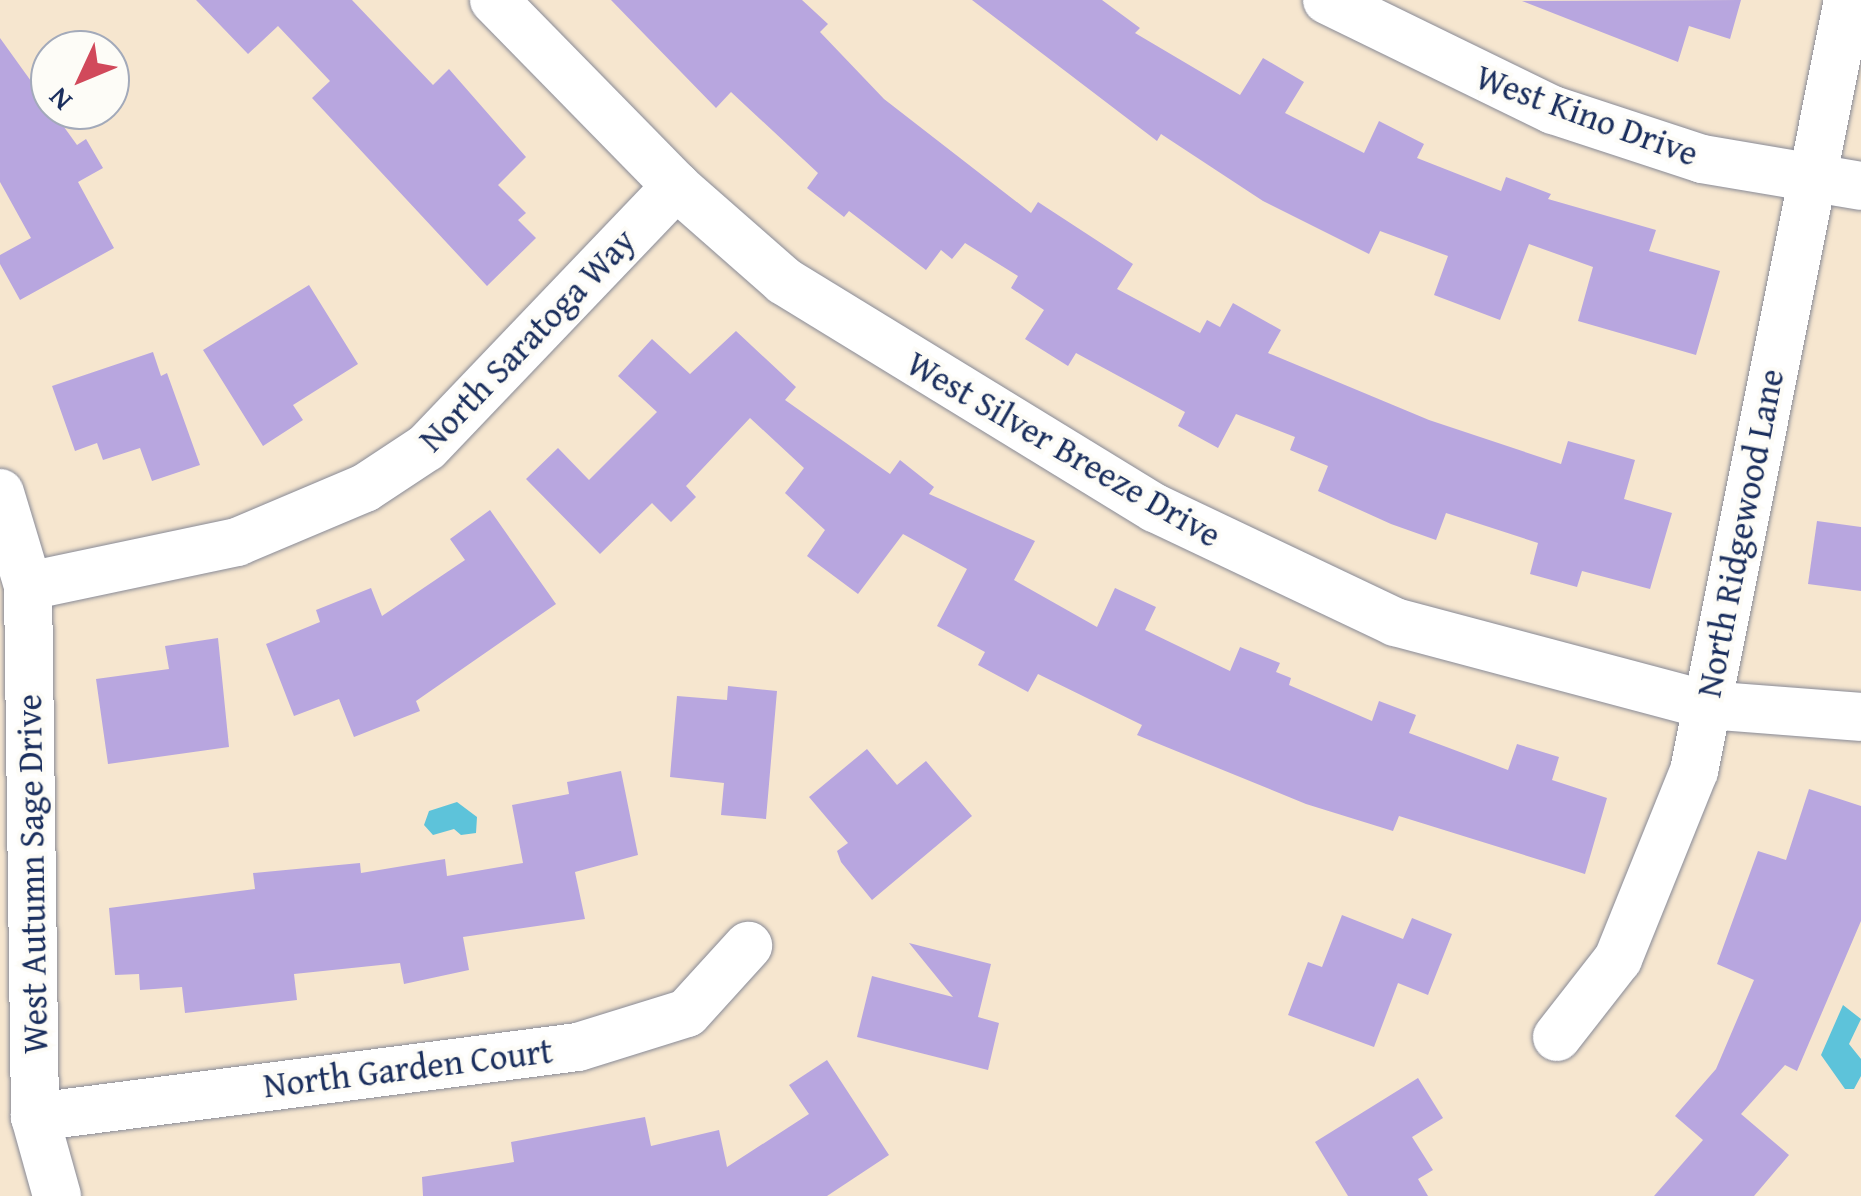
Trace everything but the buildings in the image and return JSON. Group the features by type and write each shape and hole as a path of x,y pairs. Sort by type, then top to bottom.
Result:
{"street":[{"name":"West Silver Breeze Drive","path":"494,0 676,186 784,282 1155,508 1395,622 1706,705 1861,717"},
{"name":"West Kino Drive","path":"1326,0 1553,110 1702,159 1813,181 1861,186"},
{"name":"North Ridgewood Lane","path":"1557,1037 1618,959 1694,771 1848,0"},
{"name":"North Saratoga Way","path":"28,586 237,542 366,488 427,447 676,186"},
{"name":"West Autumn Sage Drive","path":"0,493 28,586 36,1117 57,1196"},
{"name":"North Garden Court","path":"36,1117 578,1047 687,1012 748,946"}],"water":[{"path":"457,802 477,817 476,833 461,835 454,829 433,835 424,825 429,811"},
{"path":"1843,1005 1861,1019 1849,1044 1861,1059 1861,1076 1854,1089 1845,1089 1821,1055"}]}
